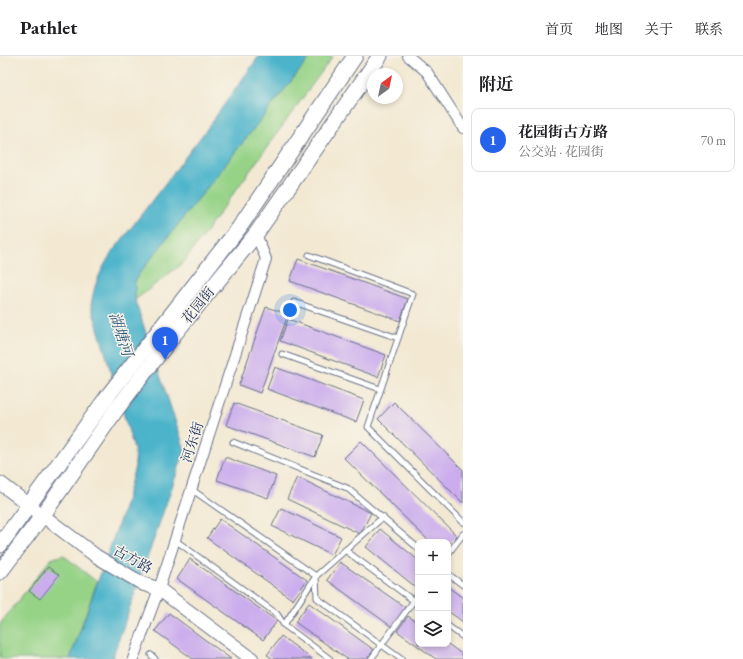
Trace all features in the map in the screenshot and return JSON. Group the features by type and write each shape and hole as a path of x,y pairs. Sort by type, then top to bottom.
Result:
{"main road":[{"name":"花园街","path":"0,544 30,505 110,393 239,228 355,56"},
{"name":"花园街","path":"0,572 43,515 116,410 172,337 256,234 380,56"}],"street":[{"path":"408,56 427,72 463,128"},
{"name":"河东街","path":"133,659 175,540 266,259 256,234"},
{"name":"古方路","path":"0,483 96,556 143,584 158,589 252,659"}],"lane":[{"path":"309,255 413,294 368,427 463,522"},
{"path":"294,302 398,338"},
{"path":"282,354 380,389"},
{"path":"233,442 347,488 415,545"},
{"path":"191,489 316,576"},
{"path":"284,625 316,576 383,517"},
{"path":"451,550 463,534"},
{"path":"175,540 277,614 284,625 330,659"},
{"path":"345,550 415,601"},
{"path":"449,575 463,585"},
{"path":"316,576 317,598 400,659"},
{"path":"370,659 415,603"},
{"path":"451,628 463,637"}],"green space":[{"path":"311,56 333,56 184,262 135,300 135,282 138,275"},
{"path":"63,555 97,582 70,659 0,659 0,624 51,559"}],"water":[{"name":"湖塘河","path":"259,56 311,56 138,275 135,282 135,300 185,450 112,659 70,659 124,508 135,466 134,449 91,305 96,285 111,254 206,130"}],"building":[{"path":"298,259 408,299 400,321 290,281"},
{"path":"266,307 288,314 260,393 239,385"},
{"path":"288,319 386,355 378,377 280,341"},
{"path":"275,367 364,400 356,422 267,389"},
{"path":"394,402 463,470 463,503 378,419"},
{"path":"234,403 323,435 315,457 226,425"},
{"path":"361,441 457,536 451,542 451,539 427,539 344,458"},
{"path":"225,457 276,476 268,498 217,480"},
{"path":"297,477 371,513 360,534 287,499"},
{"path":"281,508 341,537 332,555 272,526"},
{"path":"220,519 307,580 293,600 207,538"},
{"path":"380,529 415,558 415,587 366,547"},
{"path":"190,559 277,621 263,640 177,579"},
{"path":"340,562 406,608 392,627 327,580"},
{"path":"48,567 59,575 40,599 29,591"},
{"path":"451,589 463,598 463,622 451,613"},
{"path":"309,603 374,650 367,659 347,659 295,622"},
{"path":"169,613 231,659 193,659 155,631"},
{"path":"408,616 415,621 415,644 397,631"},
{"path":"281,636 312,659 273,659 267,655"},
{"path":"451,646 463,655 463,659 436,659 419,647"}],"place":[{"name":"花园街古方路","path":"165,360"}]}
